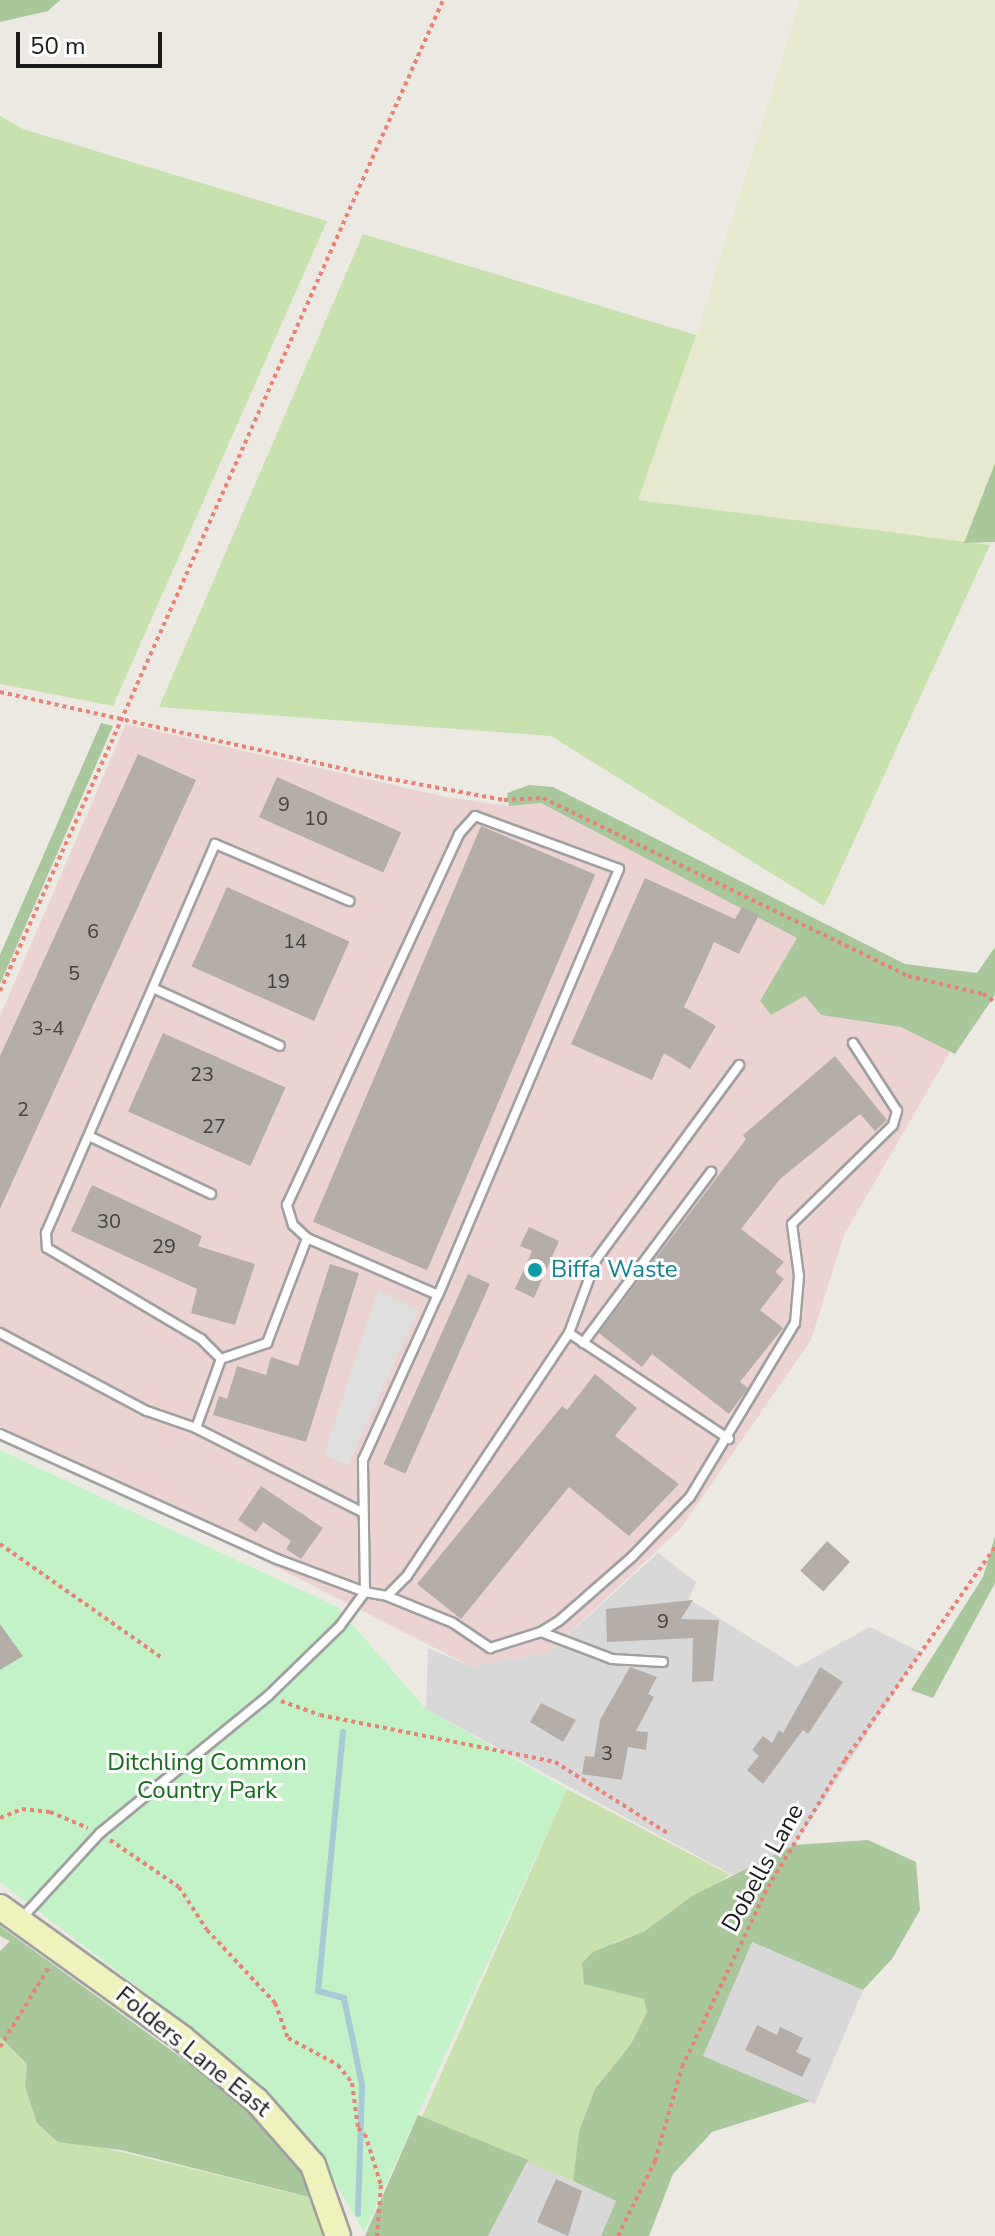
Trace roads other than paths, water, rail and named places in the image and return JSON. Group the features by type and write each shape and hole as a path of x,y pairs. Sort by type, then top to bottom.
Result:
{"street":[{"name":"Folders Lane East","path":"10,1913 182,2038 296,2140 326,2191 338,2236"}],"lane":[{"path":"10,1913 100,1833 268,1696 340,1626 365,1592 363,1460 438,1295 619,869 475,816 459,834 287,1205 293,1225 307,1238 438,1295"},
{"path":"221,1359 201,1339 47,1248 46,1233 155,989 215,844 349,901"},
{"path":"155,989 280,1046"},
{"path":"0,1434 277,1559 365,1592 387,1596 453,1623 490,1648 541,1632 632,1557 690,1497 729,1439 795,1323 799,1276 792,1224 893,1125 897,1111 853,1043"},
{"path":"387,1596 407,1576 569,1333 596,1260 739,1065"},
{"path":"89,1136 211,1194"},
{"path":"583,1343 711,1172"},
{"path":"221,1359 267,1343 307,1238"},
{"path":"0,1333 147,1411 196,1428 362,1512"},
{"path":"569,1333 729,1439"},
{"path":"196,1428 221,1359"},
{"path":"541,1632 612,1659 663,1662"}],"waterway":[{"path":"343,1732 318,1991 344,1998 362,2085 358,2214"}],"place":[{"name":"Biffa Waste","path":"535,1270"}],"park label":[{"name":"Ditchling Common Country Park","path":"207,1777"}]}
